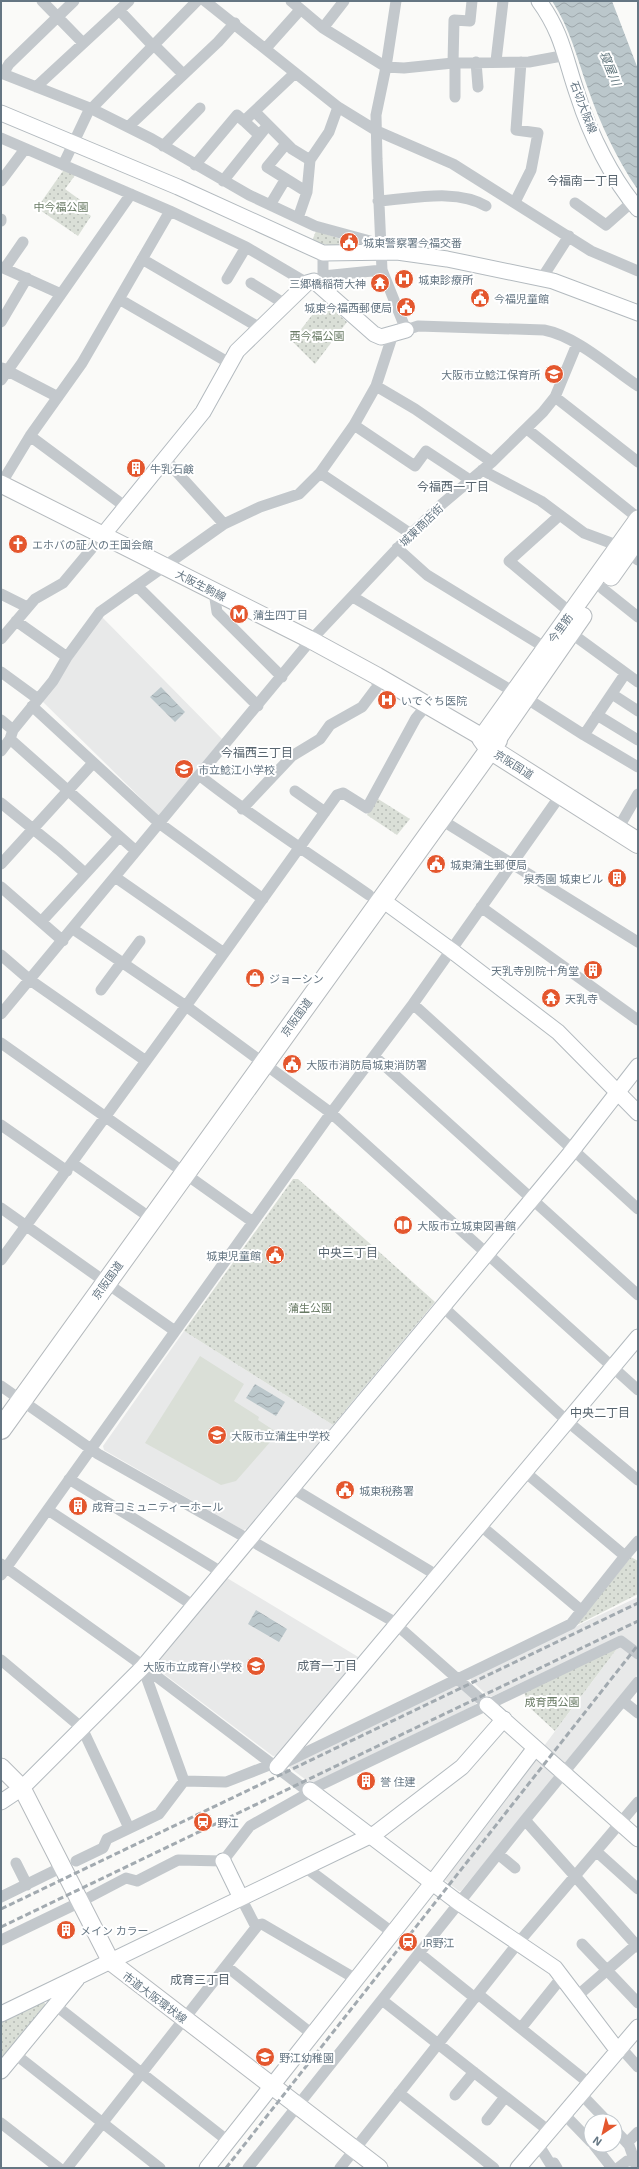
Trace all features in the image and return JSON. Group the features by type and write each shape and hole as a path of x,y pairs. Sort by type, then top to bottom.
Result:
{"highway":[{"name":"京阪国道","path":"490,742 562,793 638,842"},
{"name":"京阪国道","path":"375,897 440,819 490,742"},
{"name":"京阪国道","path":"490,742 631,824"},
{"name":"京阪国道","path":"1,1429 9,1397 101,1279 375,897 490,742"},
{"name":"京阪国道","path":"101,1279 142,1212 180,1170"}],"main road":[{"name":"大阪生駒線","path":"1,484 214,592 317,634 378,676 490,742"},
{"name":"今里筋","path":"520,695 571,633 631,549 638,518"},
{"name":"今里筋","path":"490,742 520,695 546,648 571,613 631,549"},
{"name":"市道大阪環状線","path":"1,1766 22,1788 111,1962 379,2168"}],"street":[{"path":"42,1 83,43"},
{"path":"74,1 9,64 2,74 91,109 128,127 223,181 270,205 315,226 370,241 380,252"},
{"path":"36,87 129,1"},
{"path":"63,165 91,109 197,1"},
{"path":"205,1 235,22 338,107 377,131 453,164 591,251 638,271"},
{"path":"291,1 323,28 386,67 418,68 454,63 521,62 567,55"},
{"path":"323,28 344,1"},
{"path":"1,751 100,612 138,587 164,566 224,524 259,508 299,494 320,473 354,425 376,386 399,332 382,270 380,252 376,115 386,67 396,1"},
{"path":"455,97 454,20 470,21 472,1"},
{"path":"496,62 503,1"},
{"name":"石切大阪線","path":"539,1 556,27 567,55 585,116 614,173 635,205"},
{"path":"119,10 183,74"},
{"path":"266,48 300,10"},
{"path":"128,127 218,42 235,22"},
{"path":"476,62 478,87"},
{"path":"515,202 531,170 538,133 516,130 521,62"},
{"path":"244,121 295,73"},
{"path":"298,218 307,192 310,160 329,132 338,107"},
{"path":"163,146 200,108"},
{"path":"254,112 286,144 310,160"},
{"path":"1,113 178,187 323,253 363,254 380,252 440,258 542,278 638,313"},
{"path":"196,165 223,130 237,115 258,135"},
{"path":"223,181 258,135 267,126"},
{"path":"1,138 170,211 315,280 374,334 381,337 418,326 544,330 553,332 577,344 638,386"},
{"path":"286,144 274,151 267,167 285,180 307,192"},
{"path":"1,181 25,149"},
{"path":"270,205 285,180"},
{"path":"378,201 430,195 468,198 484,204 490,188"},
{"path":"58,397 3,373 61,294 131,194"},
{"path":"574,203 606,225 635,205"},
{"path":"1,484 30,436 82,363 170,211"},
{"path":"542,278 568,236"},
{"path":"23,242 3,267 61,294"},
{"path":"227,279 246,247"},
{"path":"315,280 323,253"},
{"path":"142,259 260,328"},
{"path":"1,639 35,599 63,583 127,508 203,412 238,351 260,328 285,304 315,280 382,270"},
{"path":"1,322 27,278"},
{"path":"251,283 285,304"},
{"path":"119,299 231,364"},
{"name":"城東商店街","path":"2,1009 30,980 63,941 159,823 317,634 411,534 492,462 543,412 555,397 577,344"},
{"path":"376,386 415,409 492,462"},
{"path":"555,397 638,462"},
{"path":"354,425 415,466 426,452 470,480"},
{"path":"527,429 638,518"},
{"path":"30,436 127,508"},
{"path":"165,459 224,524"},
{"path":"482,470 541,501 584,533 631,549"},
{"path":"320,473 411,534"},
{"path":"560,515 509,561 571,613"},
{"path":"397,548 427,575 546,648"},
{"path":"138,587 258,706"},
{"path":"603,589 638,617"},
{"path":"214,592 217,612 282,677"},
{"path":"1,594 27,607"},
{"path":"353,597 520,695 638,767"},
{"path":"16,621 67,657"},
{"path":"571,633 625,674 638,682"},
{"path":"1,672 35,703 93,763 159,823 263,900"},
{"path":"584,735 625,674"},
{"path":"242,809 292,756 320,739 330,725 362,707 377,687 378,676"},
{"path":"612,694 638,711"},
{"path":"1,1260 263,900 337,795 343,793 367,808 412,724 427,705"},
{"path":"597,715 638,740"},
{"path":"1,720 12,734 68,791 136,851"},
{"path":"1,864 32,828 93,763"},
{"path":"199,775 242,809 301,847 451,950 558,1032 638,1113"},
{"path":"295,791 325,812"},
{"path":"562,793 375,1057 331,1113 48,1510 3,1569 143,1667 459,1903 554,1968 619,2049 638,2066"},
{"path":"631,824 638,794"},
{"path":"1,803 85,873"},
{"path":"440,819 512,862 638,942"},
{"path":"41,922 119,837"},
{"path":"115,877 224,953"},
{"path":"1,887 63,941"},
{"path":"481,907 638,1020"},
{"path":"73,929 186,1006 331,1113 638,1390"},
{"path":"101,990 140,941"},
{"path":"1,955 30,980 146,1061"},
{"path":"413,1004 638,1209"},
{"path":"1,1043 106,1116 253,1222"},
{"path":"375,1057 638,1295"},
{"path":"1,1802 22,1788 143,1667 572,1150 638,1066"},
{"path":"1,1125 142,1212"},
{"path":"1,1208 175,1331"},
{"path":"442,1306 567,1421 638,1480"},
{"path":"274,1766 397,1625 638,1336"},
{"path":"9,1397 90,1450 249,1539 397,1625 638,1839"},
{"path":"525,1472 626,1556"},
{"path":"69,1479 221,1572"},
{"path":"292,1488 438,1576"},
{"path":"48,1510 194,1606"},
{"path":"480,1525 582,1611"},
{"path":"184,1781 226,1782 274,1766 571,1624 638,1541"},
{"path":"224,1861 250,1826 311,1791 621,1641 638,1654"},
{"path":"1,1660 82,1728 129,1828"},
{"path":"143,1667 184,1781"},
{"path":"248,2168 525,1820 638,1682"},
{"path":"623,1701 638,1713"},
{"path":"1,2014 370,1836 462,1767 504,1719"},
{"path":"207,2168 393,1933 535,1748"},
{"path":"76,1861 103,1848 107,1838 159,1814 184,1781"},
{"path":"340,2168 518,1943 576,1877 638,1802"},
{"path":"525,1820 637,1946 576,1997"},
{"path":"596,1852 638,1889"},
{"path":"498,1854 515,1868"},
{"path":"84,1900 126,1878 137,1880 178,1860 224,1861"},
{"path":"224,1861 241,1898 257,1926"},
{"path":"16,1863 27,1884"},
{"path":"305,1867 393,1933"},
{"path":"1,1897 56,1870"},
{"path":"1,1940 74,1905"},
{"path":"68,2168 257,1926 262,1924 356,1979"},
{"path":"582,1944 638,2003"},
{"path":"419,1953 521,2028 586,2089 602,2113"},
{"path":"226,1966 312,2034"},
{"path":"1,2071 80,1976"},
{"path":"521,2028 562,1977"},
{"path":"382,2000 549,2131"},
{"path":"55,2006 228,2141"},
{"path":"518,2168 638,2027"},
{"path":"15,2054 160,2168"},
{"path":"455,2095 474,2072"},
{"path":"399,2093 494,2168"},
{"path":"487,2120 505,2097"},
{"path":"564,2114 583,2134"},
{"path":"1,2123 59,2168"},
{"path":"627,2143 638,2132"},
{"path":"623,2139 627,2143 636,2164"},
{"path":"538,2144 551,2165 554,2163 557,2168"},
{"path":"600,2153 612,2168"},
{"path":"618,2168 627,2161 636,2164"}],"shaded area":[{"path":"102,617 222,739 159,816 42,701"},
{"name":"大阪市立蒲生中学校","path":"184,1331 333,1425 248,1529 243,1530 104,1450 103,1446"},
{"name":"大阪市立成育小学校","path":"227,1578 360,1658 279,1755 273,1756 160,1671 158,1661"},
{"path":"638,1597 638,1649 621,1636 489,1697 471,1680 471,1676"},
{"path":"619,1646 638,1659 638,1674 564,1764 544,1746"},
{"path":"453,1685 459,1686 477,1702 475,1705 315,1782 309,1782 290,1768 290,1764"},
{"path":"539,1757 558,1773 461,1891 459,1891 442,1878 533,1759"}],"green space":[{"name":"中今福公園","path":"65,168 76,174 65,189 83,202 79,208 91,216 78,236 37,208"},
{"path":"316,231 341,239 340,246 331,246 312,241"},
{"name":"西今福公園","path":"323,301 347,322 315,364 292,341"},
{"path":"375,797 410,819 397,835 367,815"},
{"name":"蒲生公園","path":"293,1179 298,1179 435,1302 333,1425 184,1331"},
{"path":"200,1356 244,1384 234,1401 259,1417 258,1420 278,1433 236,1481 221,1485 145,1443"},
{"path":"631,1557 638,1561 638,1594 575,1626"},
{"name":"成育西公園","path":"619,1646 555,1731 529,1707 524,1692"},
{"path":"42,2001 48,2006 1,2062 1,2021"}],"water":[{"name":"寝屋川","path":"552,1 612,1 638,69 638,190 616,154 604,128 564,22"},
{"path":"161,687 185,712 175,722 150,697"},
{"path":"255,1384 285,1402 276,1416 246,1398"},
{"path":"256,1610 287,1629 279,1642 248,1624"}],"railway":[{"path":"1,1909 638,1603"},
{"path":"1,1927 638,1621"},
{"path":"226,2168 638,1645"}],"place":[{"name":"城東警察署今福交番","path":"349,242"},
{"name":"城東診療所","path":"404,279"},
{"name":"三郷橋稲荷大神","path":"380,283"},
{"name":"今福児童館","path":"480,298"},
{"name":"城東今福西郵便局","path":"406,307"},
{"name":"大阪市立鯰江保育所","path":"554,374"},
{"name":"牛乳石鹸","path":"136,468"},
{"name":"エホバの証人の王国会館","path":"18,544"},
{"name":"蒲生四丁目","path":"239,614"},
{"name":"いでぐち医院","path":"387,700"},
{"name":"市立鯰江小学校","path":"184,769"},
{"name":"城東蒲生郵便局","path":"436,864"},
{"name":"泉秀園 城東ビル","path":"617,878"},
{"name":"天乳寺別院十角堂","path":"593,970"},
{"name":"ジョーシン","path":"255,978"},
{"name":"天乳寺","path":"551,998"},
{"name":"大阪市消防局城東消防署","path":"292,1064"},
{"name":"大阪市立城東図書館","path":"403,1225"},
{"name":"城東児童館","path":"275,1255"},
{"name":"大阪市立蒲生中学校","path":"217,1435"},
{"name":"城東税務署","path":"345,1490"},
{"name":"成育コミュニティーホール","path":"78,1506"},
{"name":"大阪市立成育小学校","path":"256,1666"},
{"name":"誉 住建","path":"366,1781"},
{"name":"野江","path":"203,1822"},
{"name":"メイン カラー","path":"66,1930"},
{"name":"JR野江","path":"408,1942"},
{"name":"野江幼稚園","path":"265,2057"}],"district":[{"name":"今福南一丁目","path":"583,180"},
{"name":"今福西一丁目","path":"453,486"},
{"name":"今福西三丁目","path":"257,752"},
{"name":"中央三丁目","path":"348,1252"},
{"name":"中央二丁目","path":"600,1412"},
{"name":"成育一丁目","path":"327,1665"},
{"name":"成育三丁目","path":"200,1979"}]}
